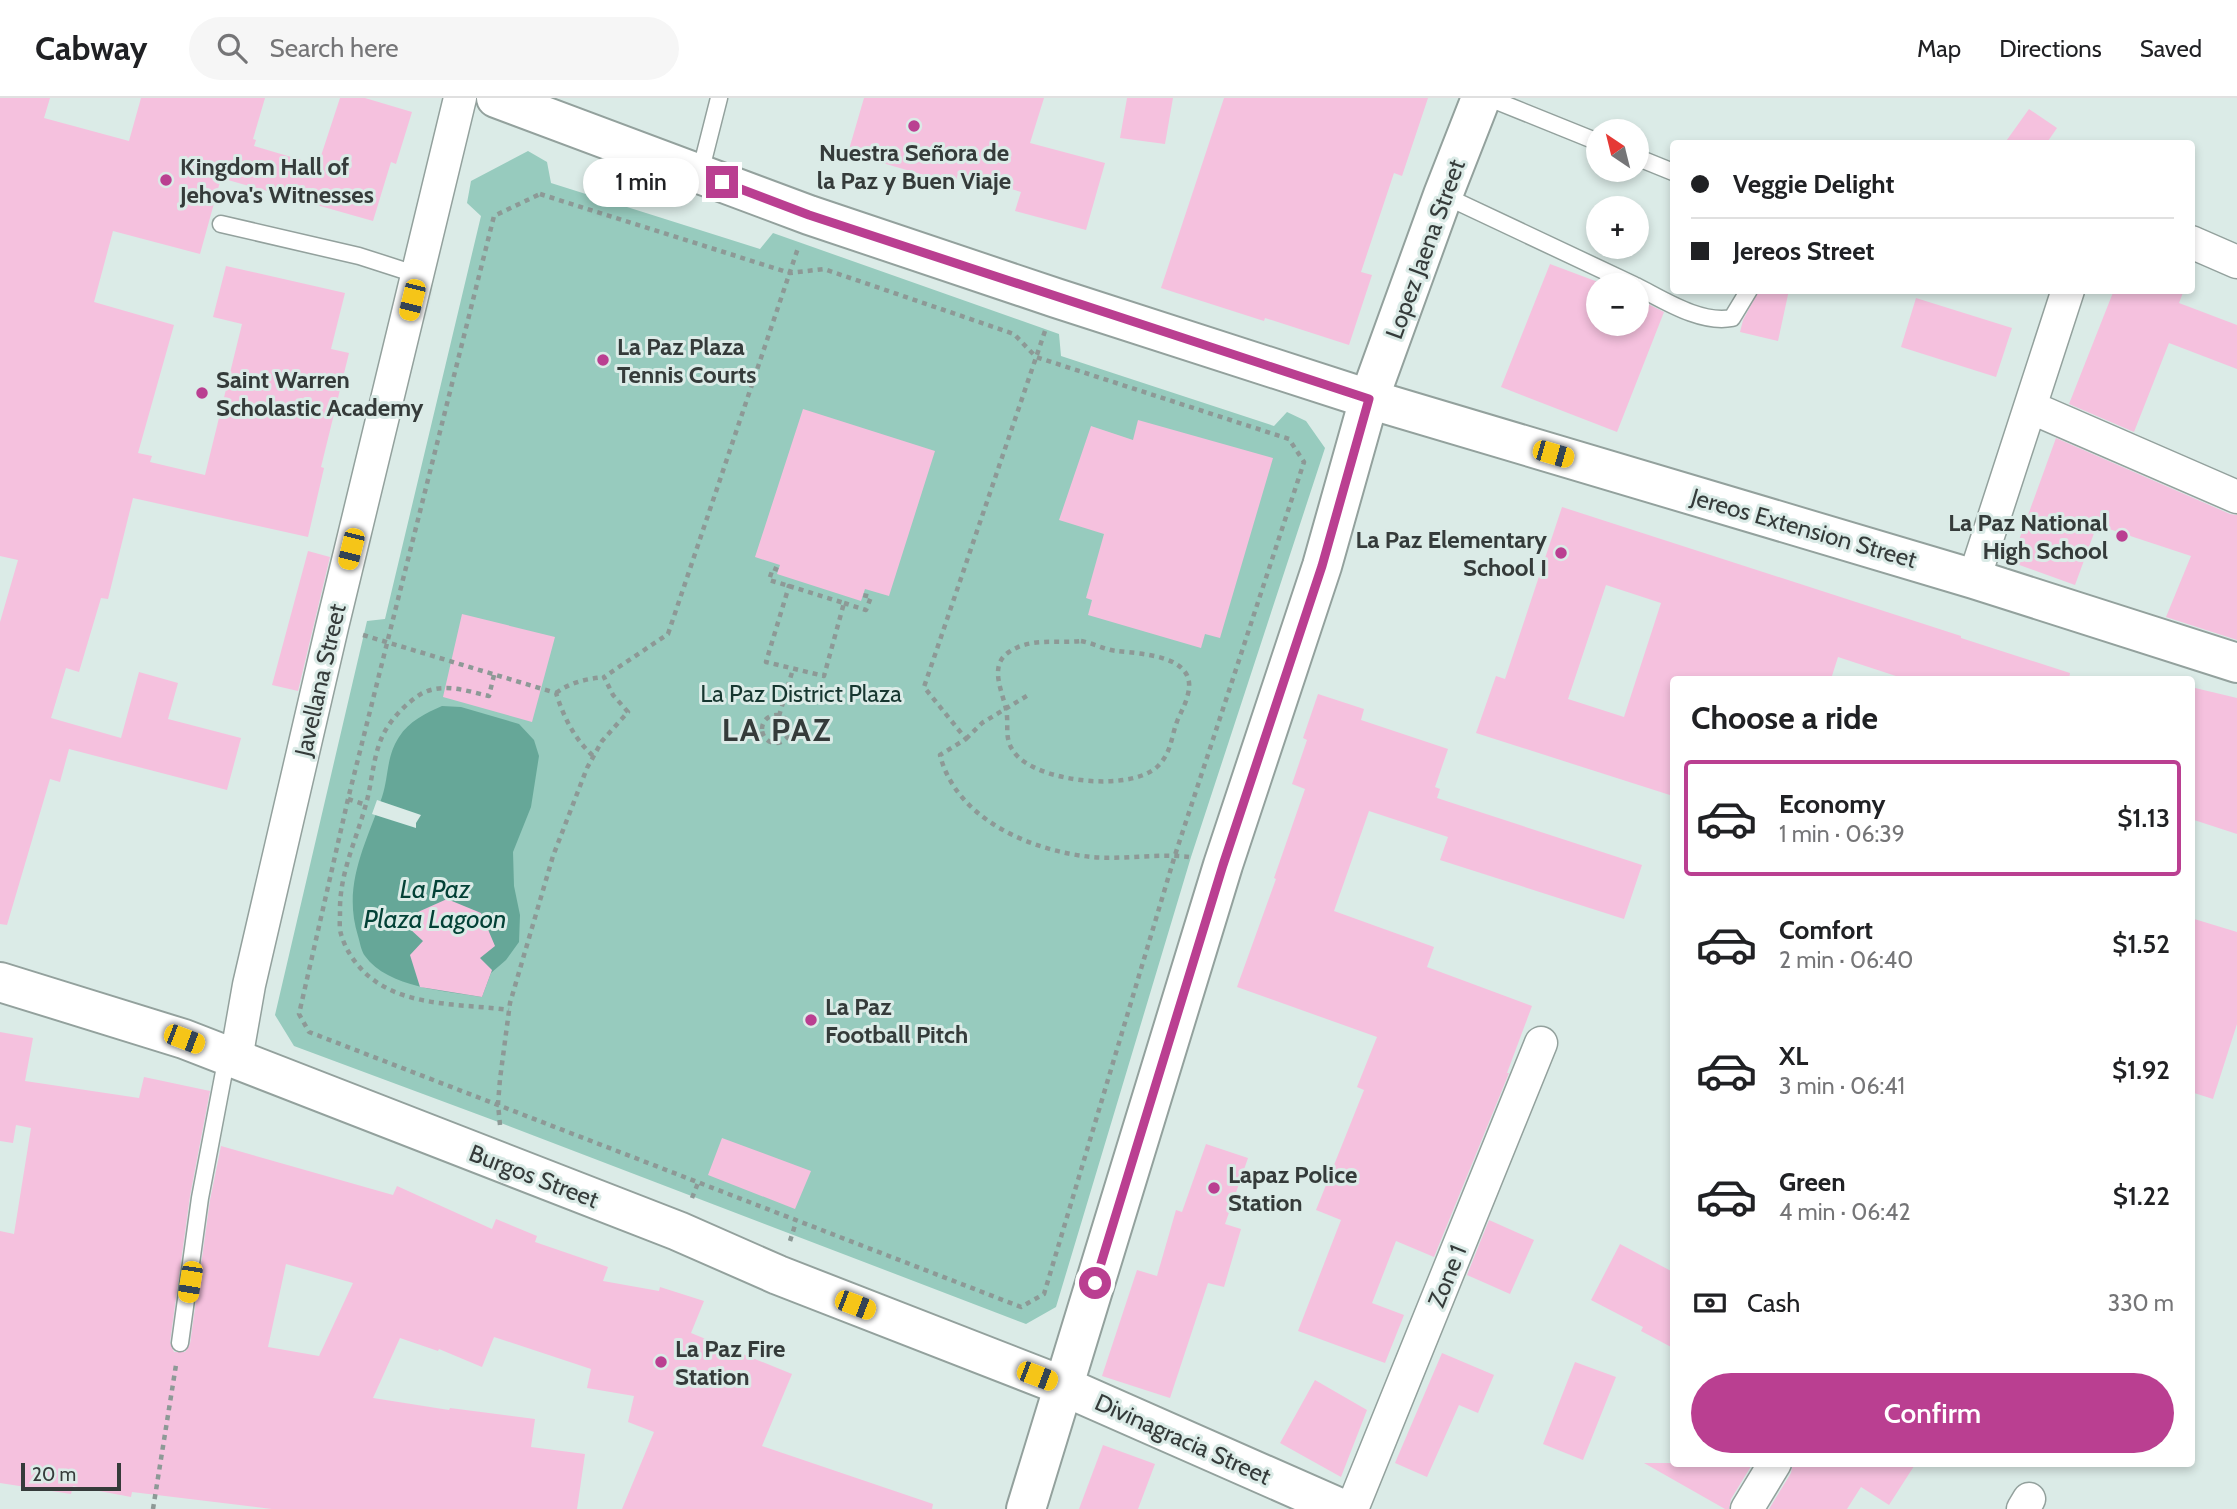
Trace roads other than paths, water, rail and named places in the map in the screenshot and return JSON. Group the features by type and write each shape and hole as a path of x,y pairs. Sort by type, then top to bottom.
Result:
{"main road":[{"name":"Jereos Extension Street","path":"496,98 809,215 1369,399 1974,579 2237,663"},
{"name":"Lopez Jaena Street","path":"1026,1509 1223,865 1322,566 1369,399 1481,98"},
{"name":"Burgos Street","path":"0,982 184,1039 232,1057 678,1231 778,1275 1063,1386"},
{"name":"Divinagracia Street","path":"1063,1386 1342,1509"}],"street":[{"name":"Javellana Street","path":"232,1057 332,627 460,98"},
{"path":"2195,244 2237,261"},
{"path":"1974,579 2067,294"},
{"path":"2030,407 2237,497"},
{"name":"Zone 1","path":"1352,1509 1541,1043"},
{"path":"1747,1509 1773,1467"}],"lane":[{"path":"700,173 719,98"},
{"path":"1489,98 1586,137"},
{"path":"1649,162 1670,171"},
{"path":"1443,195 1608,273"},
{"path":"220,224 359,256 418,275"},
{"path":"1649,292 1691,312 1723,320 1732,318 1747,294"},
{"path":"180,1343 200,1198 232,1057"}],"water":[{"name":"La Paz Plaza Lagoon","path":"442,706 461,707 519,724 534,740 539,756 531,807 513,852 514,886 520,915 519,942 506,960 491,973 482,997 419,986 388,975 375,967 364,954 354,917 354,882 358,865 382,797 395,744 413,722"}],"place":[{"name":"Nuestra Señora de la Paz y Buen Viaje","path":"914,126"},
{"name":"Kingdom Hall of Jehova's Witnesses","path":"166,180"},
{"name":"La Paz Plaza Tennis Courts","path":"603,360"},
{"name":"Saint Warren Scholastic Academy","path":"202,393"},
{"name":"La Paz National High School","path":"2122,536"},
{"name":"La Paz Elementary School I","path":"1561,553"},
{"name":"La Paz Football Pitch","path":"811,1020"},
{"name":"Lapaz Police Station","path":"1214,1188"},
{"name":"La Paz Fire Station","path":"661,1362"}],"district":[{"name":"LA PAZ","path":"777,729"}],"park label":[{"name":"La Paz District Plaza","path":"801,693"}]}
